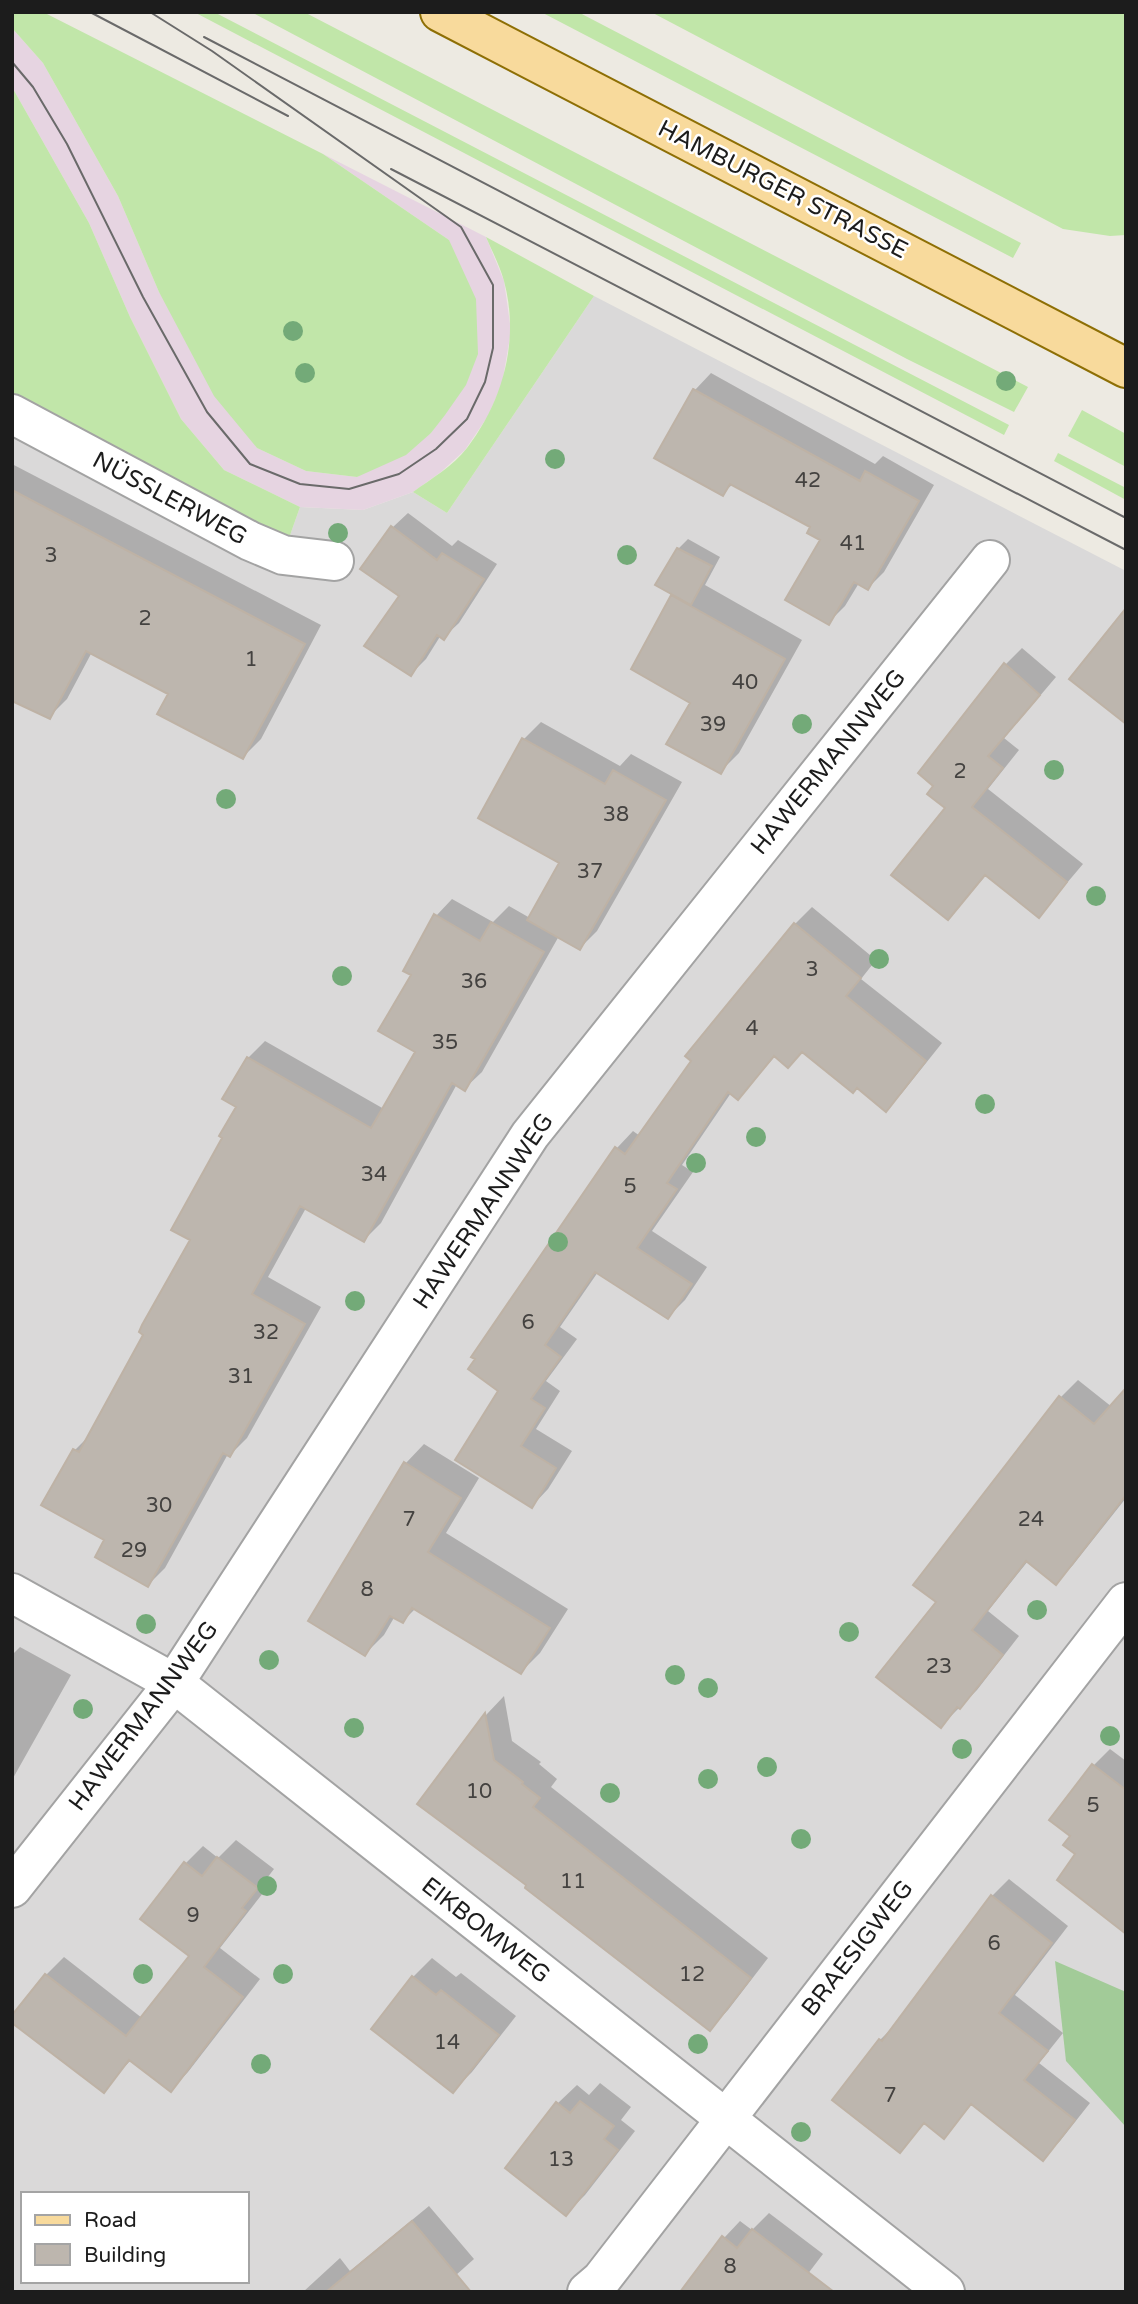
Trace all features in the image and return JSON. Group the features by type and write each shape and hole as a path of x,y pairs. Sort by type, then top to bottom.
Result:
{"main road":[{"name":"HAMBURGER STRASSE","path":"440,12 1126,368"}],"street":[{"name":"NÜSSLERWEG","path":"12,414 250,541 283,555 334,561"},
{"name":"HAWERMANNWEG","path":"12,1888 174,1683 530,1135 990,560"},
{"name":"EIKBOMWEG","path":"12,1593 174,1683 944,2292"},
{"name":"BRAESIGWEG","path":"587,2292 601,2280 1126,1602"}],"shaded area":[{"path":"12,28 43,63 118,196 159,292 257,448 306,471 357,477 431,433 466,384 449,240 323,154 486,237 504,281 511,331 502,384 488,416 465,450 413,492 363,510 300,507 224,470 181,419 130,317 89,223 12,87"},
{"path":"594,296 1126,571 1126,2292 12,2292 12,414 283,555 300,507 363,510 413,492 447,513"}],"green space":[{"path":"12,12 43,12 323,154 449,240 476,299 478,354 466,385 431,433 406,455 357,477 306,471 257,448 214,396 159,292 118,196 43,63 12,28"},
{"path":"194,12 214,12 1009,425 1004,435"},
{"path":"251,12 304,12 1028,387 1014,412 907,359"},
{"path":"541,12 578,12 1021,243 1013,258"},
{"path":"651,12 1126,12 1126,235 1110,236 1063,229"},
{"path":"12,87 89,223 130,317 181,419 224,470 300,507 283,555 12,414"},
{"path":"486,237 594,296 447,513 413,492 455,461 480,430 499,390 509,347 510,325 504,281"},
{"path":"1082,410 1126,434 1126,467 1068,436"},
{"path":"1058,453 1126,488 1126,500 1054,461"},
{"path":"1055,1961 1126,1992 1126,2127 1066,2061"}],"building":[{"path":"693,389 860,481 865,471 919,501 868,590 854,582 829,625 785,600 820,540 807,533 810,527 730,484 723,496 654,458"},
{"path":"12,490 305,644 243,759 157,714 168,694 86,651 50,719 12,701"},
{"path":"391,526 437,560 442,553 484,579 444,640 437,635 411,676 364,646 399,596 360,569"},
{"path":"677,548 712,566 691,605 655,585"},
{"path":"671,595 785,659 721,774 666,744 690,703 631,669"},
{"path":"1126,608 1126,724 1069,679"},
{"path":"1004,663 1040,695 988,756 1003,768 972,807 1067,882 1039,918 985,875 948,920 891,875 945,808 927,794 933,786 918,773"},
{"path":"522,738 605,784 613,770 666,800 580,950 527,920 559,863 478,818"},
{"path":"434,914 480,941 491,922 544,952 465,1091 452,1083 364,1242 300,1206 252,1294 305,1324 230,1457 223,1453 148,1587 95,1557 104,1540 41,1505 73,1449 79,1452 143,1335 139,1332 142,1325 190,1240 171,1230 222,1138 219,1136 236,1107 222,1099 247,1057 371,1128 415,1052 378,1031 411,975 403,971"},
{"path":"794,923 861,978 846,996 926,1061 886,1112 857,1088 853,1093 802,1052 788,1068 774,1056 738,1100 728,1092 667,1183 677,1189 637,1248 692,1284 668,1319 595,1272 545,1345 561,1357 531,1399 545,1408 521,1446 556,1468 532,1508 455,1460 498,1391 468,1369 475,1359 471,1357 615,1147 625,1154 691,1061 685,1056"},
{"path":"1126,1388 1126,1495 1056,1585 1026,1561 972,1630 1003,1655 960,1709 957,1707 941,1728 876,1677 936,1602 913,1585 1059,1396 1094,1424"},
{"path":"404,1462 461,1498 428,1552 550,1628 521,1674 412,1608 403,1623 390,1616 365,1656 308,1621"},
{"path":"485,1713 494,1760 540,1798 533,1807 751,1978 710,2031 525,1888 526,1885 417,1804"},
{"path":"1092,1764 1126,1790 1126,1934 1057,1880 1075,1854 1063,1845 1070,1836 1049,1820"},
{"path":"217,1857 258,1888 242,1908 246,1911 204,1967 243,1997 171,2092 129,2060 104,2093 12,2023 12,2015 45,1974 126,2036 189,1956 140,1919 184,1862 202,1876"},
{"path":"991,1895 1052,1943 999,2013 1048,2051 1024,2080 1075,2120 1043,2161 971,2104 944,2139 924,2123 900,2153 832,2100 879,2039 882,2041"},
{"path":"412,1976 436,1995 441,1990 499,2035 453,2093 371,2029"},
{"path":"580,2101 614,2126 604,2139 618,2150 566,2216 505,2168 556,2102 570,2113"},
{"path":"412,2221 471,2292 326,2292"},
{"path":"752,2229 834,2292 680,2292 722,2236 737,2248"}],"tram line":[{"path":"90,12 288,116"},
{"path":"12,62 33,87 67,144 143,297 207,412 250,464 300,484 349,489 399,474 436,449 467,419 485,382 493,348 493,285 461,227 212,51 150,12"},
{"path":"204,37 1126,518"},
{"path":"391,169 1126,550"}]}
